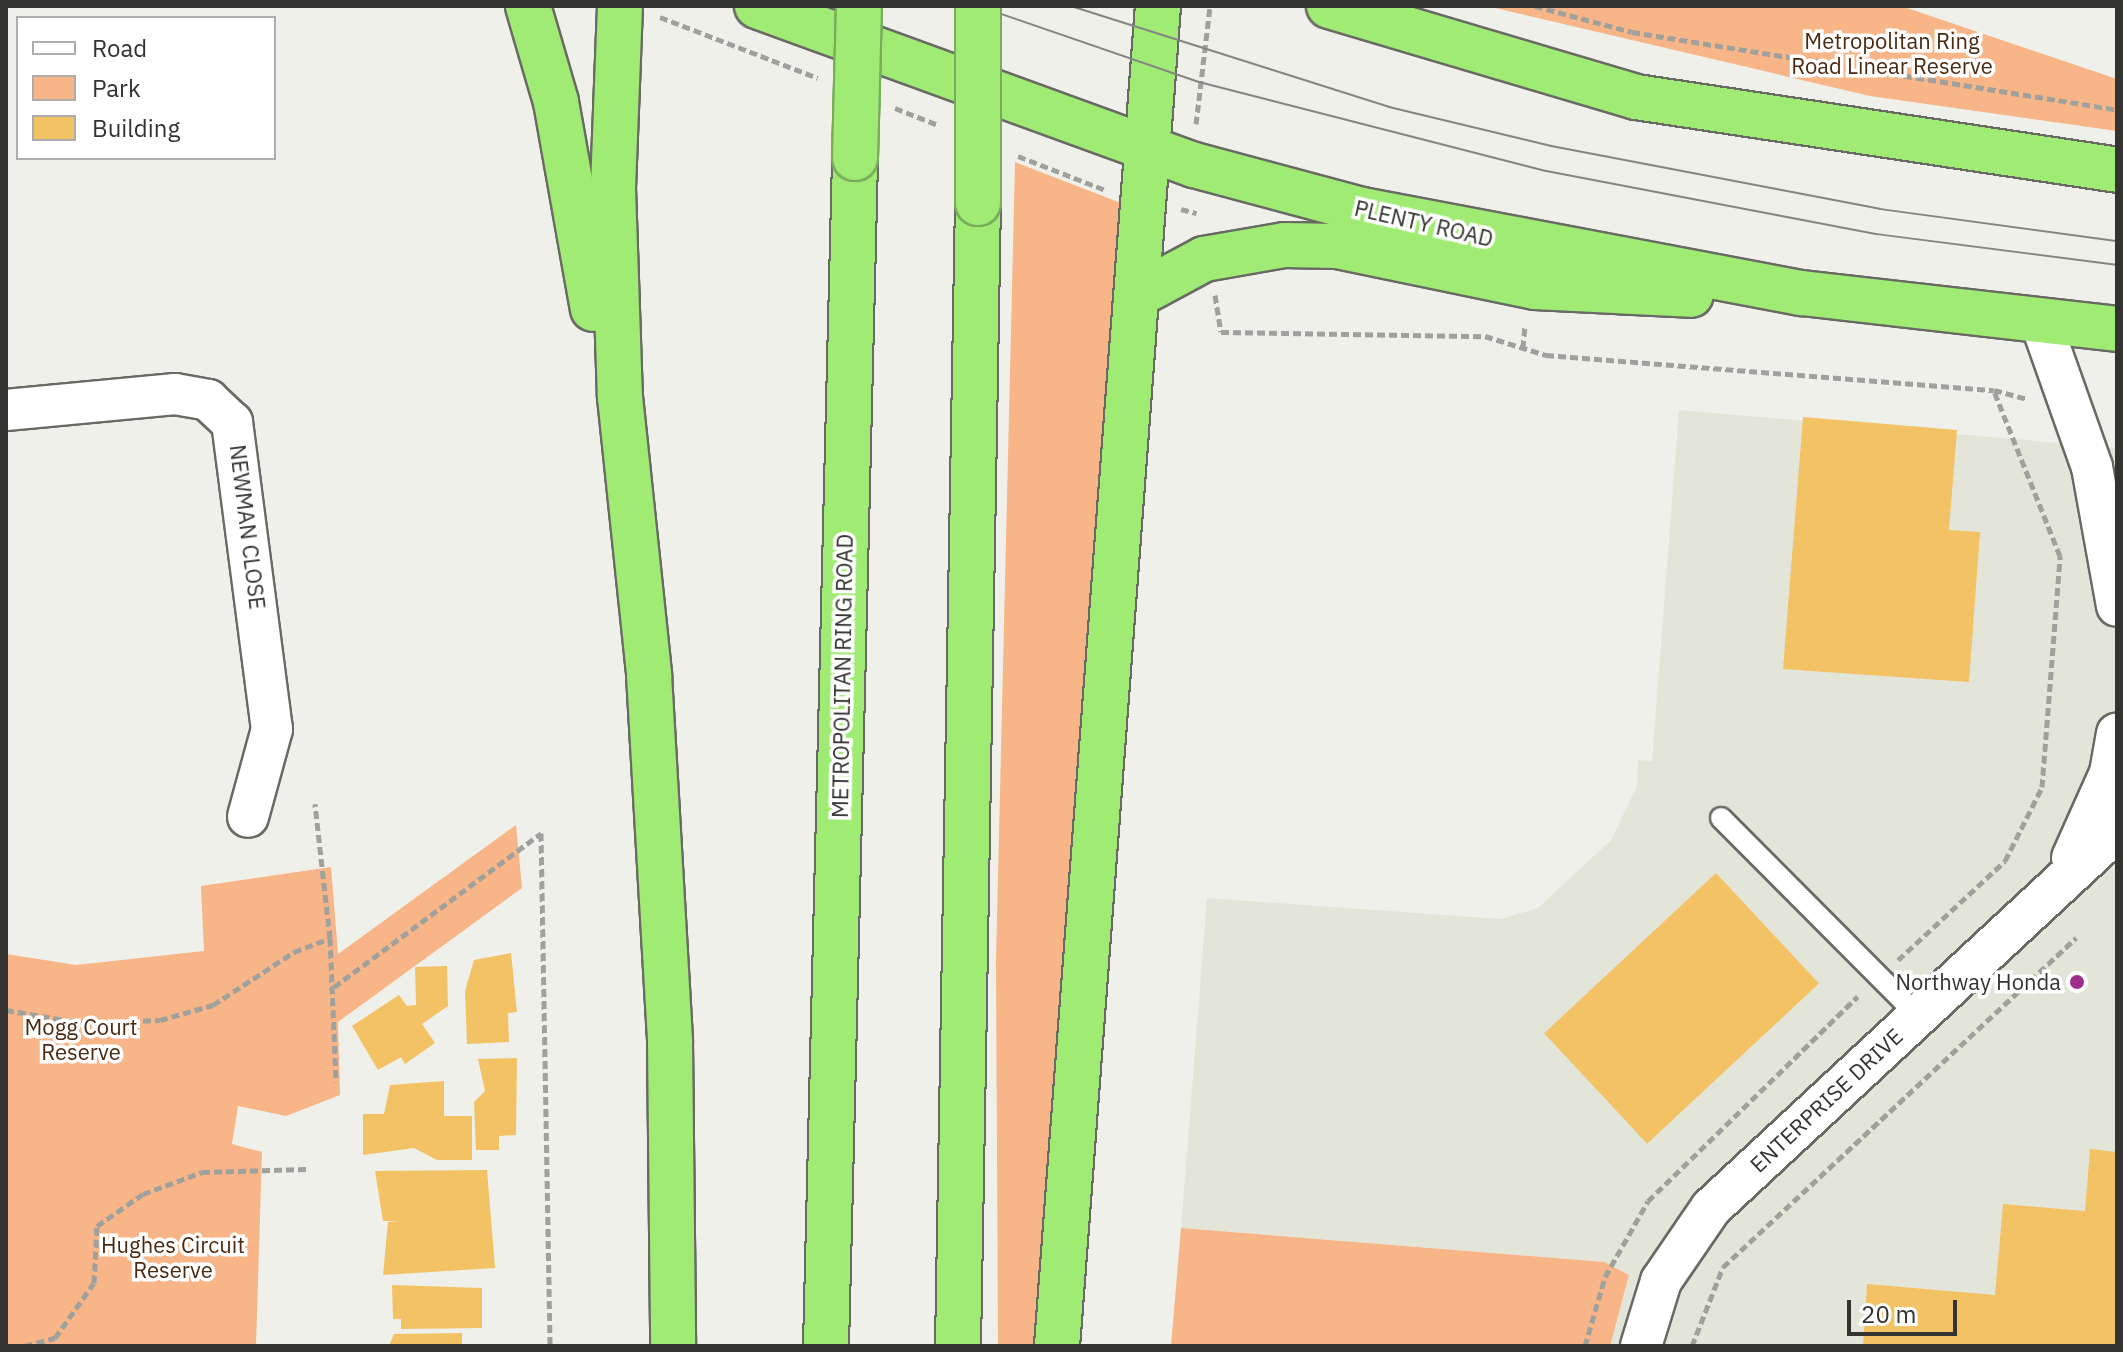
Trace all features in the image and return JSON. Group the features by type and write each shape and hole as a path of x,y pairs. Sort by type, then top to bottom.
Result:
{"highway":[{"path":"528,6 576,199 649,675"},
{"name":"PLENTY ROAD","path":"757,6 1146,147 1377,213 1802,293 2041,323 2117,329"},
{"name":"METROPOLITAN RING ROAD","path":"826,1346 859,6"},
{"path":"958,1346 978,203 978,6"},
{"path":"1057,1346 1158,6"},
{"path":"1329,6 1498,62 1636,97 2117,170"},
{"path":"637,10 613,188 620,397 649,675 670,1042 673,1346"},
{"path":"1137,295 1284,245 1337,246 1535,287 1634,296 1802,293"}],"street":[{"path":"2041,323 2092,467 2117,606"},
{"name":"NEWMAN CLOSE","path":"6,410 175,394 208,400 232,422 272,729 248,817"},
{"name":"ENTERPRISE DRIVE","path":"2056,886 2091,827 2117,734"},
{"name":"ENTERPRISE DRIVE","path":"1641,1346 1661,1281 1691,1232 1917,1015 2117,831"}],"lane":[{"path":"1721,818 1917,1015"}],"path":[{"path":"1197,104 1210,6"},
{"path":"1535,6 1632,32 2117,110"},
{"path":"637,10 827,82"},
{"path":"885,104 943,127"},
{"path":"1001,149 1143,201 1196,213"},
{"path":"1208,271 1221,332 1475,335 1546,355 1994,390 2060,556 2042,787 2005,861 1648,1201 1605,1277 1585,1346"},
{"path":"315,804 334,987 336,1082"},
{"path":"334,987 541,833 550,1346"},
{"path":"6,1010 83,1023 176,1017 213,1005 294,952 330,938"},
{"path":"1692,1346 1723,1267 2076,938"},
{"path":"25,1346 55,1338 94,1283 97,1226 143,1194 202,1172 306,1169"}],"shaded area":[{"path":"1679,410 2117,448 2117,1346 1610,1346 1629,1275 1604,1262 1181,1228 1207,898 1501,919 1538,908 1611,840 1637,786 1638,760 1652,761"}],"green space":[{"name":"Metropolitan Ring Road Linear Reserve","path":"1487,6 1901,6 2117,79 2117,131 1870,96"},
{"path":"1015,162 1121,203 1037,1346 998,1346 996,961"},
{"path":"516,825 522,888 338,1022 340,1095 286,1116 238,1106 232,1144 262,1152 256,1346 6,1346 6,954 76,965 204,951 201,886 331,867 338,954"},
{"path":"1181,1228 1604,1262 1629,1275 1610,1346 1171,1346"}],"building":[{"path":"1803,417 1957,430 1949,530 1980,532 1969,682 1783,669"},
{"path":"1716,873 1819,983 1647,1144 1544,1033"},
{"path":"511,953 517,1012 508,1013 509,1042 467,1044 465,991 474,960"},
{"path":"447,966 448,1006 422,1024 435,1043 405,1064 401,1057 378,1070 352,1026 399,995 407,1006 416,1005 415,967"},
{"path":"517,1058 516,1135 499,1136 499,1150 476,1150 474,1102 485,1091 478,1059"},
{"path":"444,1081 444,1116 472,1116 472,1160 437,1160 414,1148 363,1155 363,1114 384,1114 390,1085"},
{"path":"2090,1149 2117,1152 2117,1346 1863,1346 1867,1284 1995,1295 2003,1204 2085,1211"},
{"path":"487,1170 495,1268 383,1275 388,1222 400,1221 383,1221 375,1171"},
{"path":"392,1285 482,1288 482,1328 401,1329 401,1319 393,1319"},
{"path":"462,1333 462,1346 389,1346 394,1334"}],"tram line":[{"path":"978,6 1199,82 1546,171 1876,234 2117,265"},
{"path":"1071,6 1389,107 1551,146 1880,209 2117,241"}],"place":[{"name":"Northway Honda","path":"2077,982"}],"park label":[{"name":"Mogg Court Reserve","path":"81,1038"},
{"name":"Hughes Circuit Reserve","path":"173,1256"}]}
